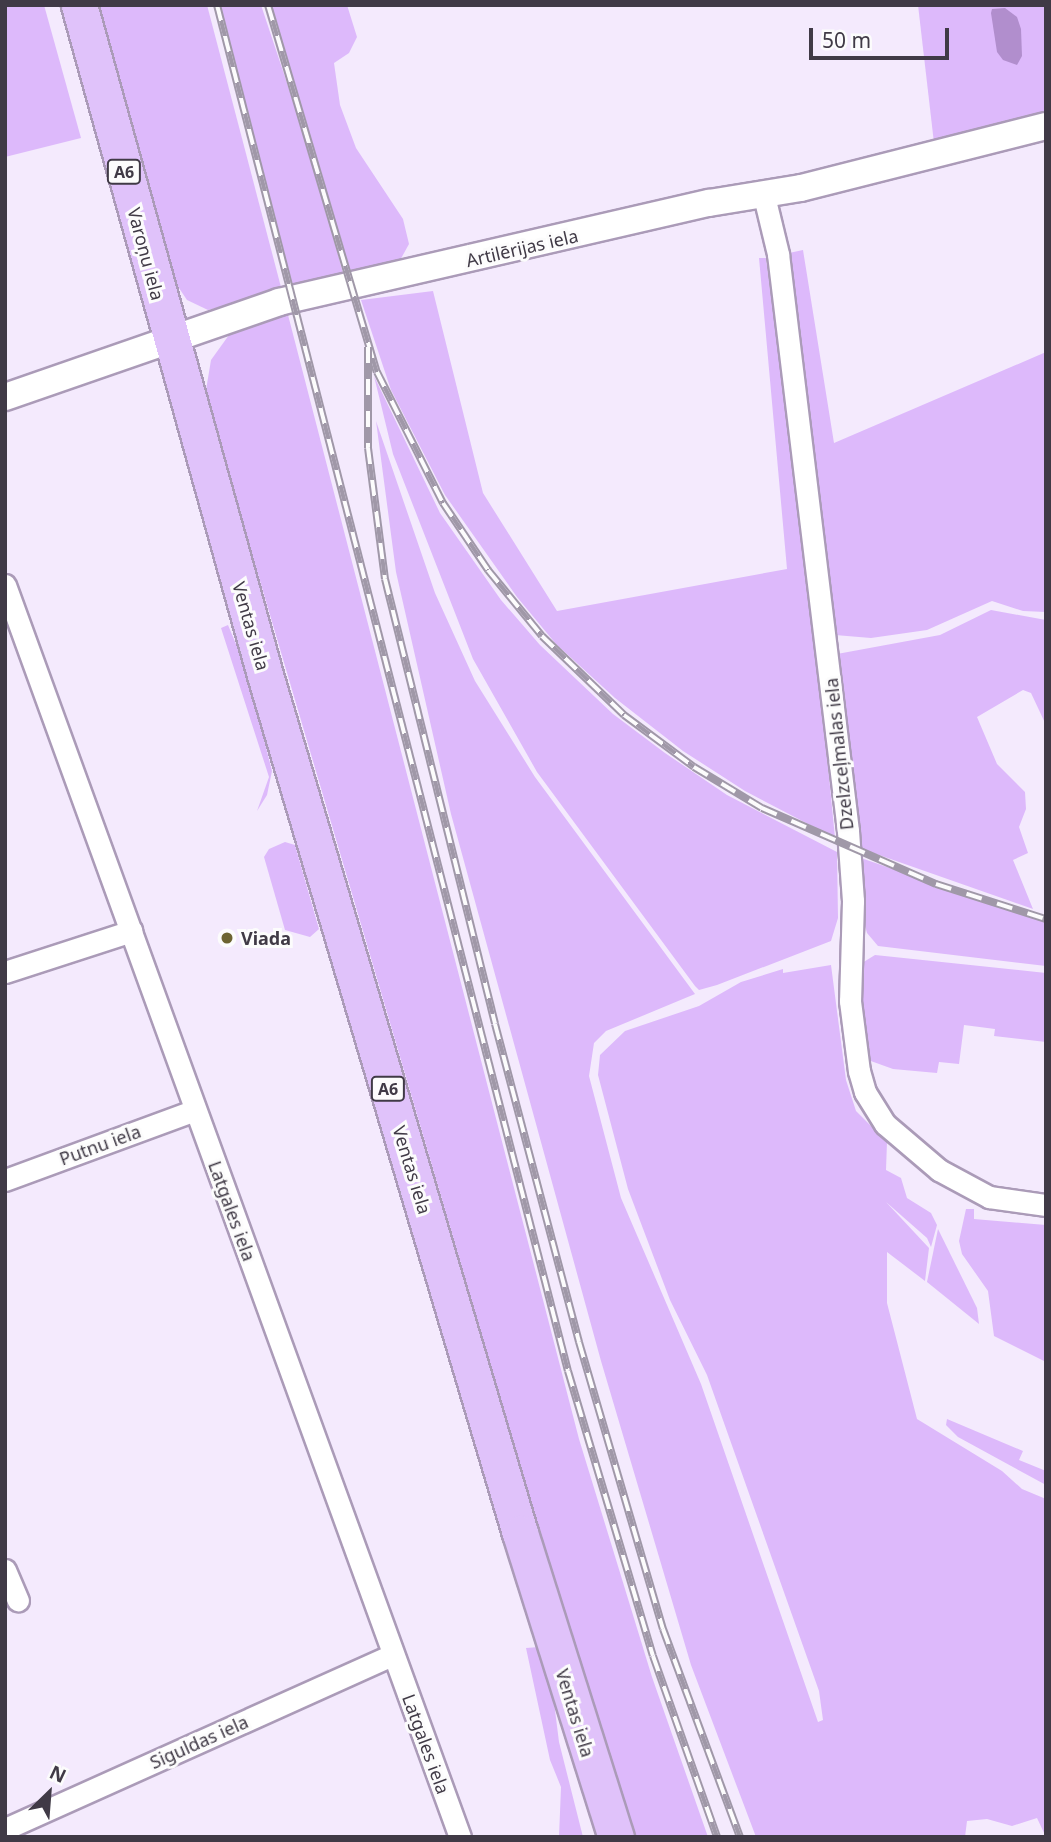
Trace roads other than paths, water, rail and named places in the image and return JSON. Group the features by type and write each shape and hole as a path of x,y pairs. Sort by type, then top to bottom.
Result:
{"highway":[{"name":"Varoņu iela","path":"79,5 169,340"},
{"name":"Ventas iela","path":"169,340 520,1533 615,1837"}],"street":[{"name":"Artilērijas iela","path":"5,397 279,302 709,204 764,196 1046,126"},
{"name":"Dzelzceļmalas iela","path":"764,196 778,254 844,792 853,901 850,1001 859,1071 865,1092 885,1124 939,1170 989,1197 1046,1205"},
{"name":"Latgales iela","path":"5,584 460,1837"},
{"path":"5,972 131,931"},
{"name":"Putnu iela","path":"5,1180 195,1110"},
{"path":"5,1570 18,1600"},
{"name":"Siguldas iela","path":"5,1829 393,1655"}],"railway":[{"path":"217,5 568,1371 653,1656 717,1837"},
{"path":"268,5 377,372 443,503 488,570 542,636 624,715 694,767 762,808 936,884 1046,919"},
{"path":"368,347 368,448 385,579 495,1024 579,1342 663,1629 740,1837"}],"place":[{"name":"Viada","path":"227,938"}]}
